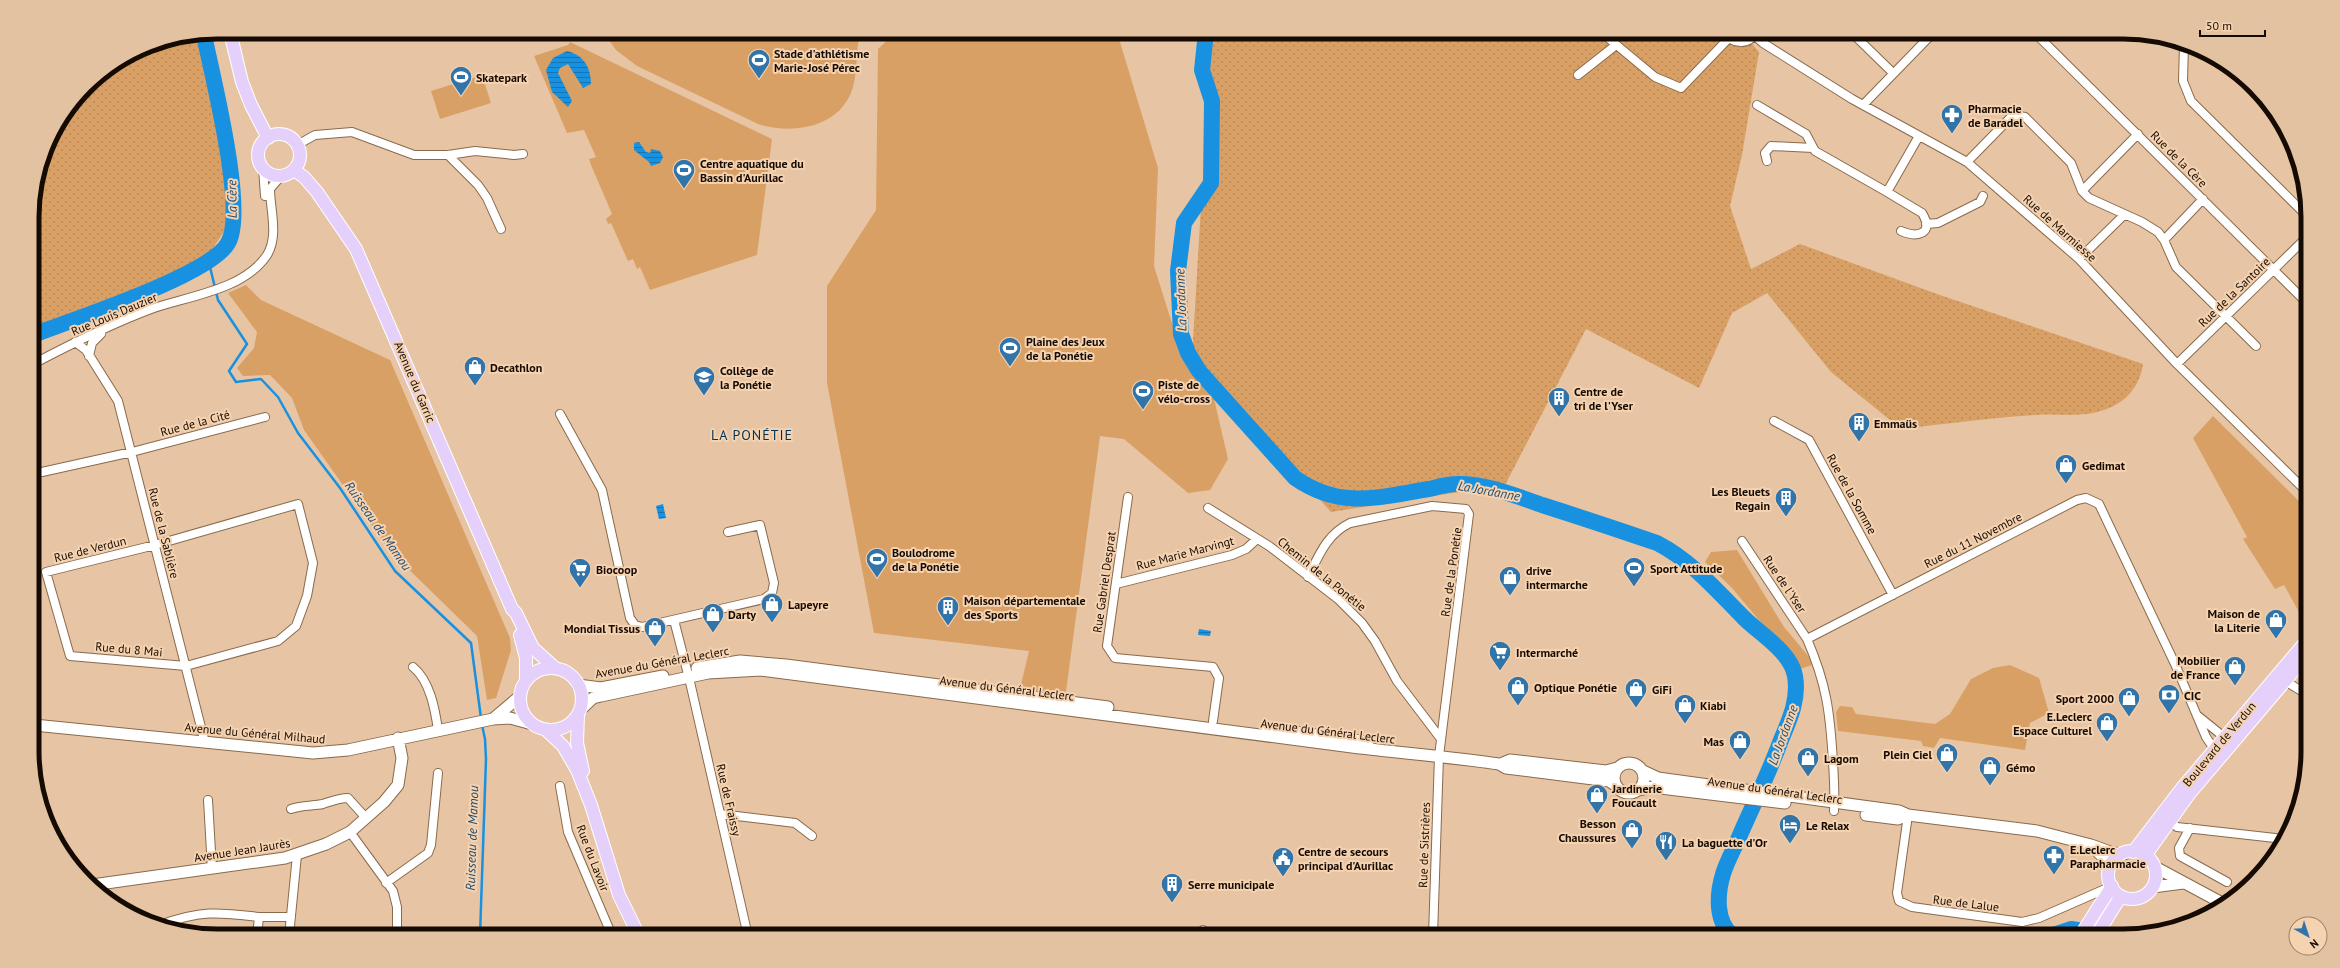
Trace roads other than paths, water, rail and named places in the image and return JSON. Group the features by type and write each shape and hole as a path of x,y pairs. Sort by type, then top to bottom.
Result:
{"main road":[{"path":"232,39 242,82 251,106 268,138"},
{"path":"281,135 288,136 297,145 300,158 294,170 281,176 271,175 263,168 258,154 263,142 268,138 281,135"},
{"name":"Avenue du Garric","path":"294,170 304,177 317,192 356,249 389,321 512,609 516,613 533,648 554,668"},
{"name":"Avenue du Garric","path":"512,609 512,615 525,652 526,680"},
{"name":"Boulevard de Verdun","path":"2134,854 2152,825 2224,737 2301,647"},
{"name":"Boulevard de Verdun","path":"2134,854 2168,821 2301,662"},
{"path":"591,805 591,796 578,751 578,713 582,701 578,685 566,672 554,668 542,669 526,680 519,697 522,712 532,724 546,730 564,746 570,755 591,805 619,895 636,929"},
{"path":"546,730 564,727 578,713"},
{"path":"2224,737 2227,750"},
{"path":"2134,854 2155,867 2156,877 2153,887 2141,898 2130,900 2121,896 2109,881 2109,869 2113,860 2134,854"},
{"path":"2084,929 2112,886"},
{"path":"2100,929 2121,896"}],"street":[{"path":"1609,39 1655,77 1681,88 1724,39"},
{"path":"1732,39 1734,41 1745,42 1749,39"},
{"name":"Rue de Marmiesse","path":"1759,39 1763,43 1863,105 1967,162 2079,259 2177,364 2301,486"},
{"path":"1858,39 1893,73"},
{"path":"1863,105 1927,39"},
{"name":"Rue de la Cère","path":"2041,39 2301,297"},
{"path":"1578,75 1616,45"},
{"path":"2184,50 2183,81 2191,101 2301,211"},
{"path":"1757,105 1806,134 1810,138 1813,148"},
{"path":"1967,162 2013,115 2025,117 2071,163 2082,190 2089,198 2142,222 2158,232 2164,240 2176,267 2256,346"},
{"path":"297,145 315,135 352,132 414,155 448,156 475,151 524,154"},
{"path":"2082,190 2138,134"},
{"path":"1887,192 1919,136"},
{"path":"1767,161 1765,152 1771,146 1813,148 1922,213 1926,224 1923,233 1918,236 1901,231"},
{"path":"448,156 478,185 487,198 500,229"},
{"path":"263,168 265,198 271,215"},
{"path":"271,215 270,189 281,176"},
{"path":"1926,224 1938,223 1980,202 1984,196"},
{"path":"2164,240 2203,199"},
{"name":"Rue Louis Dauzier","path":"39,361 75,342 152,309 206,293 248,273 268,254 273,238 271,215"},
{"path":"2079,259 2124,215"},
{"name":"Rue de la Santoire","path":"2177,364 2301,243"},
{"path":"89,356 96,337 119,323"},
{"name":"Rue de la Sablière","path":"75,342 83,347 118,401 205,743"},
{"path":"560,414 602,490 630,618 635,625 642,627 764,599 772,593 774,583 760,525 728,532"},
{"name":"Rue de la Cité","path":"132,452 264,417"},
{"name":"Rue de la Somme","path":"1774,421 1809,440 1893,595"},
{"path":"42,472 132,452"},
{"name":"Rue Gabriel Desprat","path":"1128,497 1107,646 1115,658 1213,667 1219,678 1213,721"},
{"name":"Rue du 11 Novembre","path":"1807,639 2077,500 2086,498 2099,504 2198,716 2206,737 2214,749"},
{"path":"155,545 298,504 313,563 307,596 296,626 278,641 186,666"},
{"name":"Rue de la Ponétie","path":"1308,577 1327,540 1338,528 1350,522 1432,506 1466,509 1469,514 1470,521 1439,756"},
{"name":"Chemin de la Ponétie","path":"1208,508 1269,546 1338,599 1362,622 1375,641 1397,681 1441,739"},
{"name":"Rue Marie Marvingt","path":"1116,584 1232,555 1246,549 1257,539"},
{"name":"Rue de l'Yser","path":"1742,541 1807,639"},
{"name":"Rue de Verdun","path":"70,656 46,572 155,545"},
{"name":"Rue de Fraissy","path":"674,620 688,674 746,929"},
{"path":"1807,639 1819,666 1827,692 1831,721 1835,807"},
{"name":"Rue du 8 Mai","path":"70,656 186,666"},
{"name":"Avenue du Général Leclerc","path":"578,713 597,697 688,674 712,664 740,662 786,665 1422,749 1439,756"},
{"path":"413,667 422,675 436,715 438,730"},
{"name":"Avenue du Général Leclerc","path":"578,685 601,688 688,674 761,670 1421,756 1439,756 1499,764 1506,768 1609,781 1624,793 1633,793 1652,787 1736,793 1835,807 1899,812 1908,815 2023,829 2091,845 2113,853 2134,854"},
{"path":"2285,681 2301,691"},
{"path":"493,719 519,697"},
{"name":"Rue du 11 Novembre","path":"2198,716 2224,737"},
{"name":"Avenue du Général Milhaud","path":"39,726 313,753 348,750 398,738 493,719 510,718 532,724"},
{"name":"Avenue Jean Jaurès","path":"99,884 212,869 297,855 326,844 350,832 384,802 398,784 402,758 398,738"},
{"name":"Rue de Sistrières","path":"1433,929 1439,756"},
{"name":"Avenue du Général Leclerc","path":"1499,764 1510,760 1606,771 1630,763 1642,771 1658,778 1736,793"},
{"path":"1615,785 1613,776 1617,768"},
{"path":"1639,790 1644,781 1642,771"},
{"path":"386,883 428,853 432,845 438,773"},
{"name":"Rue du Lavoir","path":"560,786 568,832 609,929"},
{"path":"291,809 302,804 322,804 338,798 348,798 366,818"},
{"path":"208,800 212,869"},
{"path":"720,814 795,823 812,836"},
{"name":"Rue de Lalue","path":"1908,815 1897,893 1899,900 1903,904 1912,907 2022,922 2039,918 2112,886"},
{"path":"2168,821 2177,827 2277,839"},
{"path":"2190,828 2179,848 2180,856 2227,882"},
{"path":"350,832 392,891 397,906 397,929"},
{"path":"2091,845 2104,858 2109,869"},
{"path":"290,929 297,855"},
{"path":"2155,867 2219,901"},
{"path":"2153,887 2183,882"},
{"path":"167,922 185,915 212,912 259,918 291,918"},
{"path":"258,929 259,918"}],"water":[{"path":"567,51 582,59 588,68 591,78 591,84 583,88 568,64 560,68 558,73 572,101 568,107 552,92 546,70 553,58"},
{"path":"639,142 646,152 650,153 651,149 660,151 663,157 660,163 651,166 649,162 634,150 634,143"},
{"path":"663,504 666,518 659,519 656,506"},
{"path":"1199,629 1211,631 1210,636 1198,635"}],"waterway":[{"name":"La Cère","path":"39,333 107,308 169,282 196,269 216,256 228,243 233,227 231,174 220,110 205,39"},
{"name":"La Jordanne","path":"1205,39 1202,70 1212,101 1211,183 1184,223 1178,271 1181,334 1188,353 1199,371 1295,478 1312,488 1344,498 1377,497 1453,484 1467,484 1511,494 1657,543 1670,550 1693,568 1788,659 1795,676 1795,701 1788,724 1723,874 1719,907 1720,916 1726,929"},
{"name":"Ruisseau de Mamou","path":"209,263 218,300 247,344 229,371 236,382 261,379 278,397 298,433 340,488 395,571 471,643 481,718"},
{"name":"Ruisseau de Mamou","path":"480,929 486,759 485,739 482,725"}],"place":[{"name":"Stade d'athlétisme Marie-José Pérec","path":"759,80"},
{"name":"Skatepark","path":"461,96"},
{"name":"Pharmacie de Baradel","path":"1952,134"},
{"name":"Centre aquatique du Bassin d'Aurillac","path":"684,190"},
{"name":"Plaine des Jeux de la Ponétie","path":"1010,368"},
{"name":"Decathlon","path":"475,386"},
{"name":"Collège de la Ponétie","path":"704,396"},
{"name":"Piste de vélo-cross","path":"1143,410"},
{"name":"Centre de tri de l'Yser","path":"1559,418"},
{"name":"Emmaüs","path":"1859,442"},
{"name":"Gedimat","path":"2066,484"},
{"name":"Les Bleuets Regain","path":"1786,518"},
{"name":"Boulodrome de la Ponétie","path":"877,578"},
{"name":"Biocoop","path":"580,588"},
{"name":"Sport Attitude","path":"1634,588"},
{"name":"drive intermarche","path":"1510,596"},
{"name":"Lapeyre","path":"772,624"},
{"name":"Maison départementale des Sports","path":"948,626"},
{"name":"Darty","path":"713,634"},
{"name":"Maison de la Literie","path":"2276,640"},
{"name":"Mondial Tissus","path":"655,648"},
{"name":"Intermarché","path":"1500,672"},
{"name":"Mobilier de France","path":"2235,686"},
{"name":"Optique Ponétie","path":"1518,706"},
{"name":"GiFi","path":"1636,708"},
{"name":"CIC","path":"2169,714"},
{"name":"Sport 2000","path":"2129,718"},
{"name":"Kiabi","path":"1685,724"},
{"name":"E.Leclerc Espace Culturel","path":"2107,742"},
{"name":"Mas","path":"1740,760"},
{"name":"Plein Ciel","path":"1947,774"},
{"name":"Lagom","path":"1808,778"},
{"name":"Gémo","path":"1990,786"},
{"name":"Jardinerie Foucault","path":"1597,814"},
{"name":"Le Relax","path":"1790,844"},
{"name":"Besson Chaussures","path":"1632,850"},
{"name":"La baguette d'Or","path":"1666,862"},
{"name":"E.Leclerc Parapharmacie","path":"2054,876"},
{"name":"Centre de secours principal d'Aurillac","path":"1283,878"},
{"name":"Serre municipale","path":"1172,904"}],"district":[{"name":"LA PONÉTIE","path":"752,435"}]}
